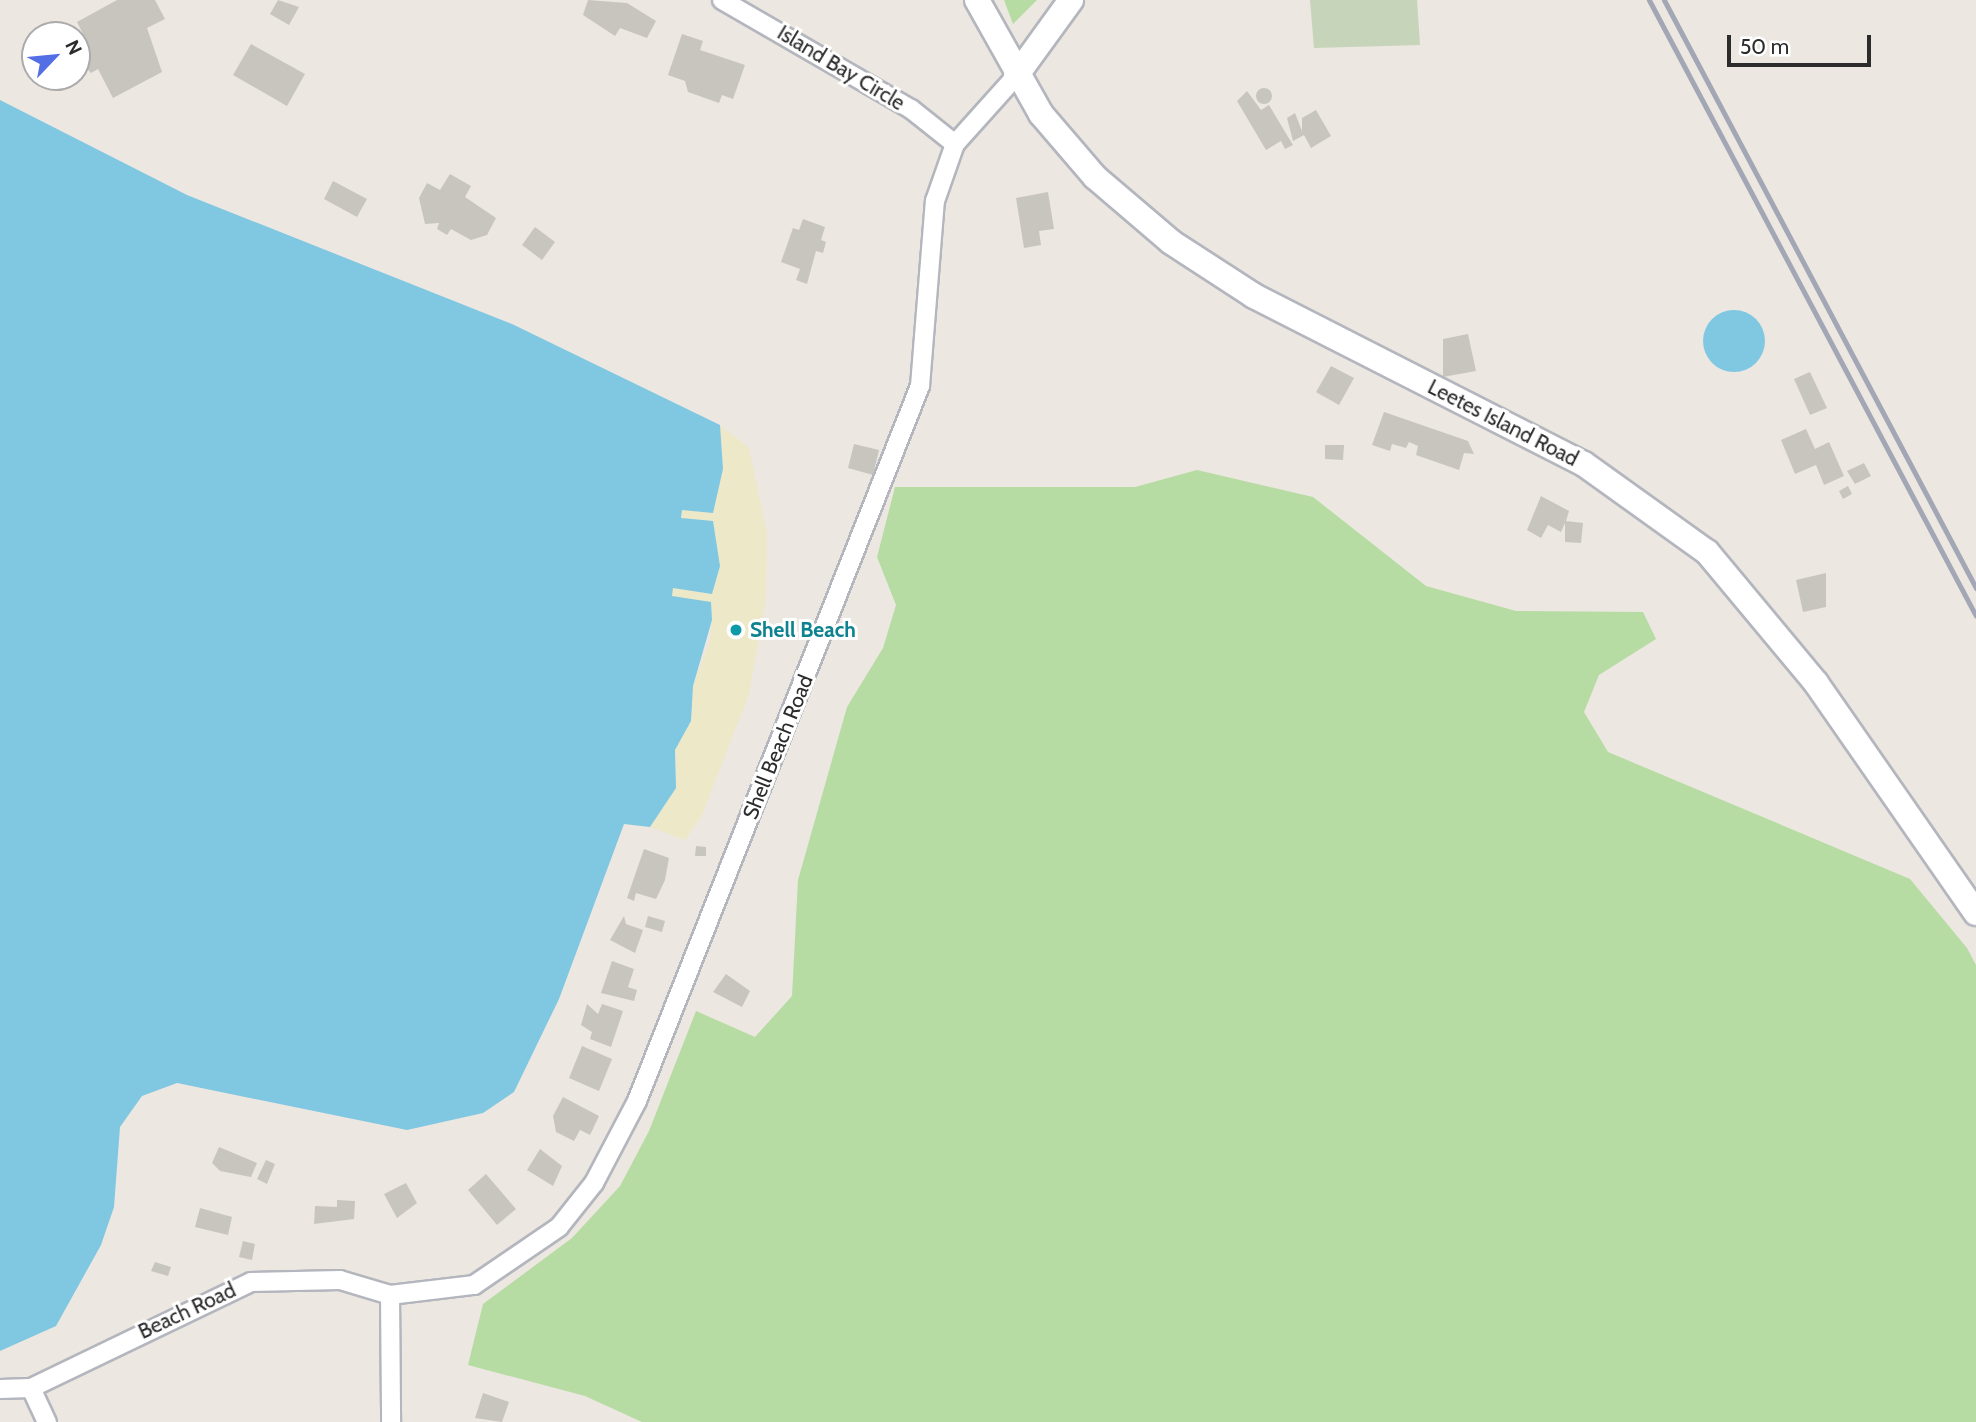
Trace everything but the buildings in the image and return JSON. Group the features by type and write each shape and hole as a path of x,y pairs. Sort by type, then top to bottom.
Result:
{"main road":[{"name":"Leetes Island Road","path":"977,0 1016,76 1095,177 1198,261 1584,464 1682,530 1780,634 1976,913"},
{"path":"1016,76 1071,0"}],"street":[{"name":"Island Bay Circle","path":"722,0 911,109 955,144"},
{"name":"Shell Beach Road","path":"594,1183 637,1101 920,386 935,201 955,144 1016,76"},
{"name":"Beach Road","path":"0,1389 31,1388 251,1282 340,1280 390,1295 450,1292 497,1275 559,1227 594,1183"},
{"path":"390,1295 390,1422"},
{"path":"31,1388 47,1422"}],"green space":[{"path":"1004,0 1037,0 1013,24"},
{"path":"1310,0 1417,0 1420,45 1314,48"},
{"path":"1197,470 1313,497 1426,586 1516,611 1643,612 1656,639 1599,675 1584,712 1608,752 1910,879 1967,948 1976,965 1976,1422 642,1422 585,1396 468,1365 483,1304 572,1238 620,1186 649,1131 696,1011 755,1037 792,996 798,880 847,707 883,648 896,605 877,557 895,487 1135,487"}],"sand":[{"name":"Shell Beach","path":"720,425 749,448 767,534 766,598 749,694 702,815 685,840 650,827 676,788 675,750 691,721 693,686 710,640 712,620 672,596 673,587 712,593 720,566 681,518 682,510 712,513 723,469"}],"water":[{"path":"0,100 187,195 512,324 720,425 723,469 713,513 682,510 681,518 713,521 720,566 712,594 673,588 672,596 711,602 712,620 693,686 691,721 675,750 676,788 650,827 624,824 559,999 514,1092 483,1113 407,1130 177,1083 142,1096 120,1127 114,1207 101,1245 56,1326 0,1351"},
{"path":"1728,310 1740,310 1756,319 1763,329 1763,353 1756,363 1740,372 1728,372 1717,367 1708,358 1703,347 1703,335 1708,324 1717,315"}],"railway":[{"path":"1649,0 1976,616"},
{"path":"1664,0 1976,588"}],"place":[{"name":"Shell Beach","path":"736,630"}]}
